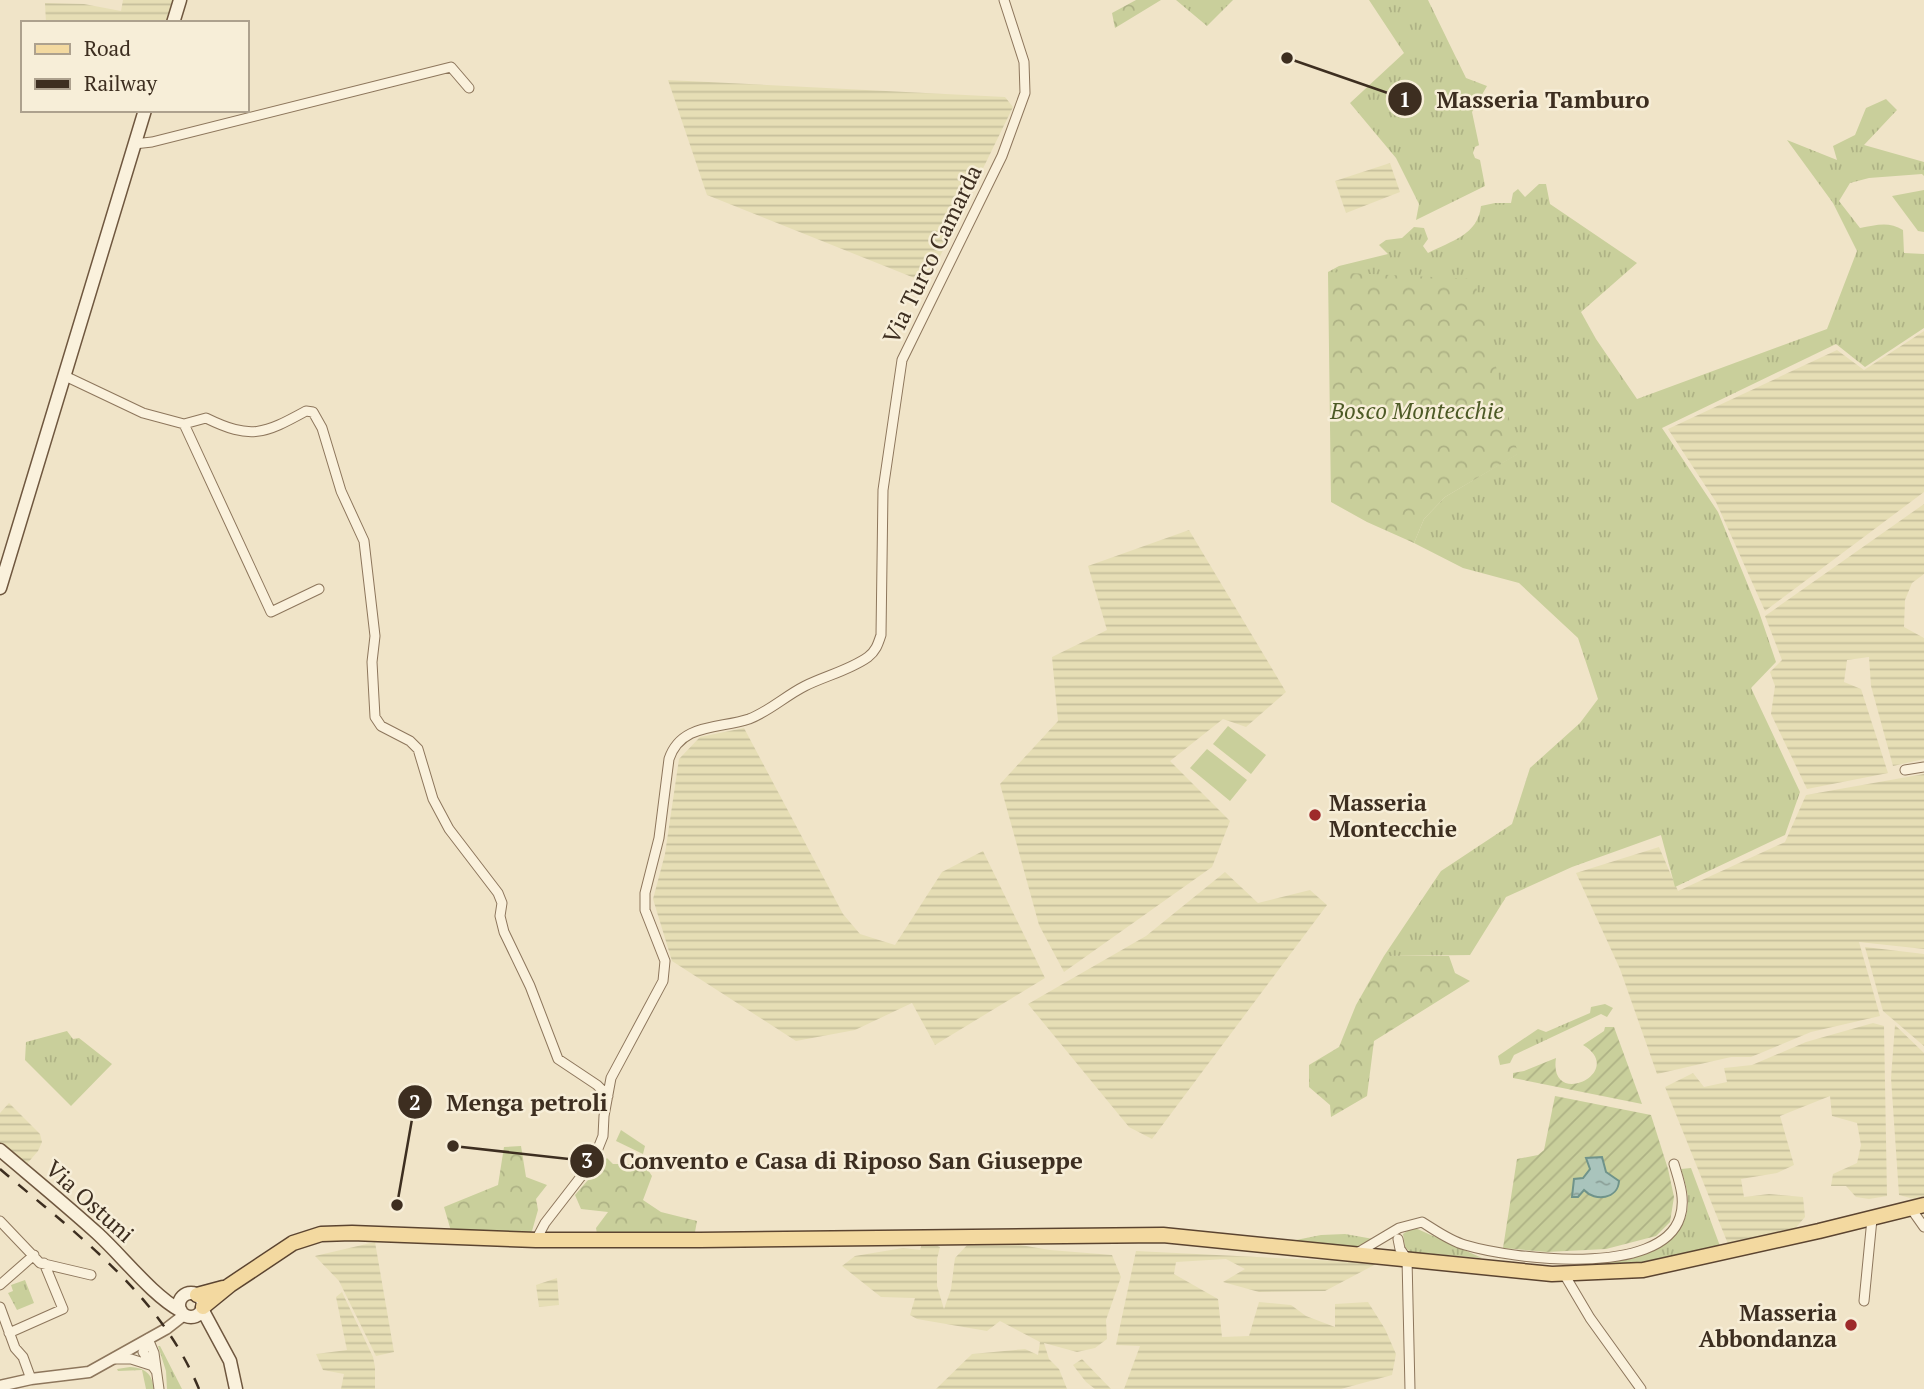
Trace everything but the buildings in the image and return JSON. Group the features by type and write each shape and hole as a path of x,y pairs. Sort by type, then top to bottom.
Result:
{"main road":[{"path":"174,21 180,0"},
{"path":"0,588 144,112"},
{"name":"Via Ostuni","path":"0,1150 98,1234 164,1301 190,1309 214,1330 230,1361 236,1389"},
{"path":"151,1286 190,1309 293,1243 321,1234 352,1233 536,1240 1163,1235 1564,1274 1643,1270 1918,1207"}],"street":[{"name":"Via Turco Camarda","path":"536,1240 545,1223 593,1161 603,1136 611,1078 663,981 666,968 661,947 645,910 645,893 659,838 668,759 672,750 692,732 747,720 765,712 802,687 867,658 877,649 881,635 883,490 902,360 1002,156 1025,93 1024,62 1004,0"},
{"path":"134,144 152,142 451,67 469,88"},
{"path":"65,376 143,412 184,424 206,418 231,430 255,432 306,411 313,412 321,428 341,491 365,541 375,636 372,662 375,717 381,726 410,741 418,749 433,799 442,816 498,893 502,903 500,915 504,932 530,986 558,1059 597,1085 608,1096"},
{"path":"184,424 271,612 319,589"},
{"path":"1905,770 1924,767"},
{"path":"1355,1254 1400,1227 1422,1222 1462,1244 1513,1256 1594,1259 1620,1255 1660,1243 1671,1233 1680,1217 1682,1203 1674,1164"},
{"path":"1918,1207 1924,1227"},
{"path":"1864,1301 1872,1219"},
{"path":"0,1221 44,1264 63,1309 9,1334"},
{"path":"1400,1227 1400,1249 1407,1259 1410,1389"},
{"path":"1384,1238 1385,1256"},
{"path":"1385,1256 1398,1239"},
{"path":"0,1285 34,1255"},
{"path":"44,1264 91,1275"},
{"path":"1564,1274 1590,1318 1641,1389"},
{"path":"0,1307 15,1348 23,1357 31,1379"},
{"path":"0,1386 89,1372 148,1339 190,1309"},
{"path":"148,1339 159,1389"},
{"path":"115,1359 131,1359 154,1368"}],"shaded area":[{"path":"123,0 173,0 167,21 46,21 45,3 84,4 121,11"},
{"path":"668,80 1005,97 1013,107 927,283 707,195"},
{"path":"1390,163 1400,192 1346,213 1335,181"},
{"path":"1924,331 1924,492 1765,611 1716,502 1668,429 1837,350 1864,370"},
{"path":"1924,504 1924,574 1912,583 1905,600 1904,627 1924,638 1924,759 1893,766 1871,686 1869,657 1847,660 1844,682 1861,689 1888,773 1807,789 1771,714 1775,686 1770,672 1782,660 1765,616"},
{"path":"1189,530 1286,692 1246,727 1223,719 1170,761 1230,821 1212,867 1064,972 1039,925 1000,784 1058,721 1052,657 1107,630 1088,566"},
{"path":"744,728 843,914 860,934 895,945 942,872 983,851 1045,978 935,1045 912,1003 855,1030 796,1041 672,961 653,899 665,854 679,759 700,737"},
{"path":"1924,774 1924,949 1859,942 1880,1016 1811,1032 1751,1057 1731,1057 1657,1074 1620,969 1576,873 1659,847 1678,891 1785,842 1806,795"},
{"path":"1225,872 1258,903 1310,890 1327,905 1152,1139 1129,1127 1028,1004 1146,936"},
{"path":"1865,947 1924,954 1924,1046 1883,1011"},
{"path":"1873,1023 1884,1026 1887,1196 1869,1199 1856,1197 1846,1186 1831,1186 1833,1174 1857,1163 1861,1145 1857,1123 1832,1116 1830,1096 1780,1116 1794,1165 1777,1173 1741,1179 1744,1197 1769,1194 1803,1197 1805,1217 1793,1231 1728,1244 1665,1087 1693,1073 1704,1087 1727,1082 1724,1068 1752,1065 1806,1042"},
{"path":"1895,1025 1924,1053 1924,1196 1914,1199 1899,1195 1891,1078"},
{"path":"9,1103 40,1134 42,1142 38,1151 25,1166 0,1144 0,1113"},
{"path":"923,1240 940,1247 937,1286 944,1309 951,1289 955,1258 969,1243 1003,1242 1050,1250 1112,1255 1121,1277 1106,1320 1107,1339 1095,1348 1077,1352 1044,1343 1049,1359 1059,1369 1067,1389 936,1389 972,1354 1025,1349 1038,1355 1040,1342 1000,1321 987,1331 917,1319 910,1315 915,1298 881,1297 842,1266 855,1256 903,1248 920,1250"},
{"path":"375,1242 394,1352 376,1356 339,1281 315,1256"},
{"path":"1136,1251 1378,1263 1325,1291 1259,1292 1223,1282 1245,1269 1226,1259 1176,1262 1174,1274 1218,1299 1222,1337 1249,1336 1259,1302 1291,1305 1306,1316 1335,1327 1335,1304 1368,1302 1385,1329 1396,1354 1392,1375 1341,1389 1124,1389 1140,1346 1116,1345"},
{"path":"557,1278 559,1305 539,1307 536,1285"},
{"path":"342,1292 373,1357 375,1389 341,1389 344,1374 323,1370 316,1354 347,1350 336,1297"},
{"path":"1082,1359 1111,1389 1095,1389 1086,1382 1073,1365"}],"green space":[{"path":"1136,0 1161,0 1115,28 1112,13"},
{"path":"1176,0 1233,0 1207,26"},
{"path":"1369,0 1428,0 1466,78 1487,86 1472,112 1479,145 1473,153 1475,158 1480,160 1485,186 1416,220 1419,204 1396,158 1350,103 1404,53"},
{"path":"1886,99 1897,110 1864,145 1924,162 1924,176 1869,178 1850,183 1839,201 1860,228 1882,224 1898,227 1903,230 1904,253 1924,254 1924,328 1865,367 1836,344 1662,428 1718,512 1759,612 1776,662 1751,688 1800,792 1785,835 1675,887 1661,835 1572,867 1506,897 1470,955 1384,956 1441,871 1512,824 1530,768 1580,723 1598,699 1578,638 1519,583 1463,568 1414,543 1424,519 1445,497 1517,454 1328,272 1339,266 1388,254 1379,245 1386,240 1402,238 1414,227 1424,228 1428,239 1423,246 1428,253 1454,241 1469,230 1479,216 1481,206 1511,203 1513,193 1518,189 1525,197 1539,184 1546,184 1550,204 1637,263 1581,312 1637,399 1827,329 1857,251 1833,203 1787,140 1837,160 1833,146 1855,135 1866,108"},
{"path":"1924,190 1924,232 1918,231 1892,196"},
{"name":"Bosco Montecchie","path":"1328,272 1474,279 1518,454 1445,497 1424,519 1414,543 1331,502"},
{"path":"1228,726 1266,755 1251,774 1213,744"},
{"path":"1207,749 1247,780 1230,801 1190,768"},
{"path":"1384,956 1449,956 1455,973 1470,981 1374,1041 1367,1096 1331,1117 1330,1105 1309,1087 1309,1065 1339,1047 1356,1005"},
{"path":"1605,1004 1613,1008 1607,1017 1601,1014 1514,1055 1510,1063 1500,1065 1498,1056 1538,1029 1546,1032 1590,1013 1591,1007"},
{"path":"1605,1027 1614,1027 1642,1104 1513,1078 1513,1073 1556,1058 1557,1073 1563,1082 1573,1084 1583,1081 1592,1075 1597,1066 1594,1055 1583,1045 1604,1031"},
{"path":"67,1031 73,1039 79,1038 112,1064 71,1106 25,1060 26,1042"},
{"path":"1555,1096 1651,1115 1674,1197 1670,1222 1656,1236 1606,1249 1547,1252 1503,1248 1517,1159 1538,1155 1544,1150"},
{"path":"621,1130 645,1146 643,1154 616,1141"},
{"path":"521,1146 526,1177 547,1185 536,1199 538,1210 532,1231 526,1234 451,1231 444,1207 498,1185 504,1147"},
{"path":"607,1158 613,1164 644,1164 652,1176 643,1200 661,1212 697,1221 695,1232 597,1234 596,1228 608,1212 581,1209 575,1195"},
{"path":"1691,1168 1720,1246 1633,1265 1580,1266 1649,1252 1677,1233 1685,1219 1688,1201 1681,1169"},
{"path":"1413,1227 1482,1258 1410,1252 1405,1247 1403,1234"},
{"path":"1345,1234 1379,1240 1360,1248 1291,1241 1321,1235"},
{"path":"25,1280 34,1303 17,1310 8,1293 13,1291 11,1285"},
{"path":"158,1346 182,1389 167,1389 166,1371"},
{"path":"117,1369 140,1369 147,1372 154,1389 146,1389 142,1370"}],"water":[{"path":"1602,1157 1606,1172 1619,1181 1615,1192 1600,1197 1584,1190 1578,1197 1572,1197 1574,1179 1583,1178 1590,1169 1586,1158"}],"railway":[{"path":"0,1169 86,1242 139,1295 182,1355 199,1389"}],"place":[{"name":"Masseria Tamburo","path":"1287,58"},
{"name":"Masseria Montecchie","path":"1315,815"},
{"name":"Convento e Casa di Riposo San Giuseppe","path":"453,1146"},
{"name":"Menga petroli","path":"397,1205"},
{"name":"Masseria Abbondanza","path":"1851,1325"}]}
